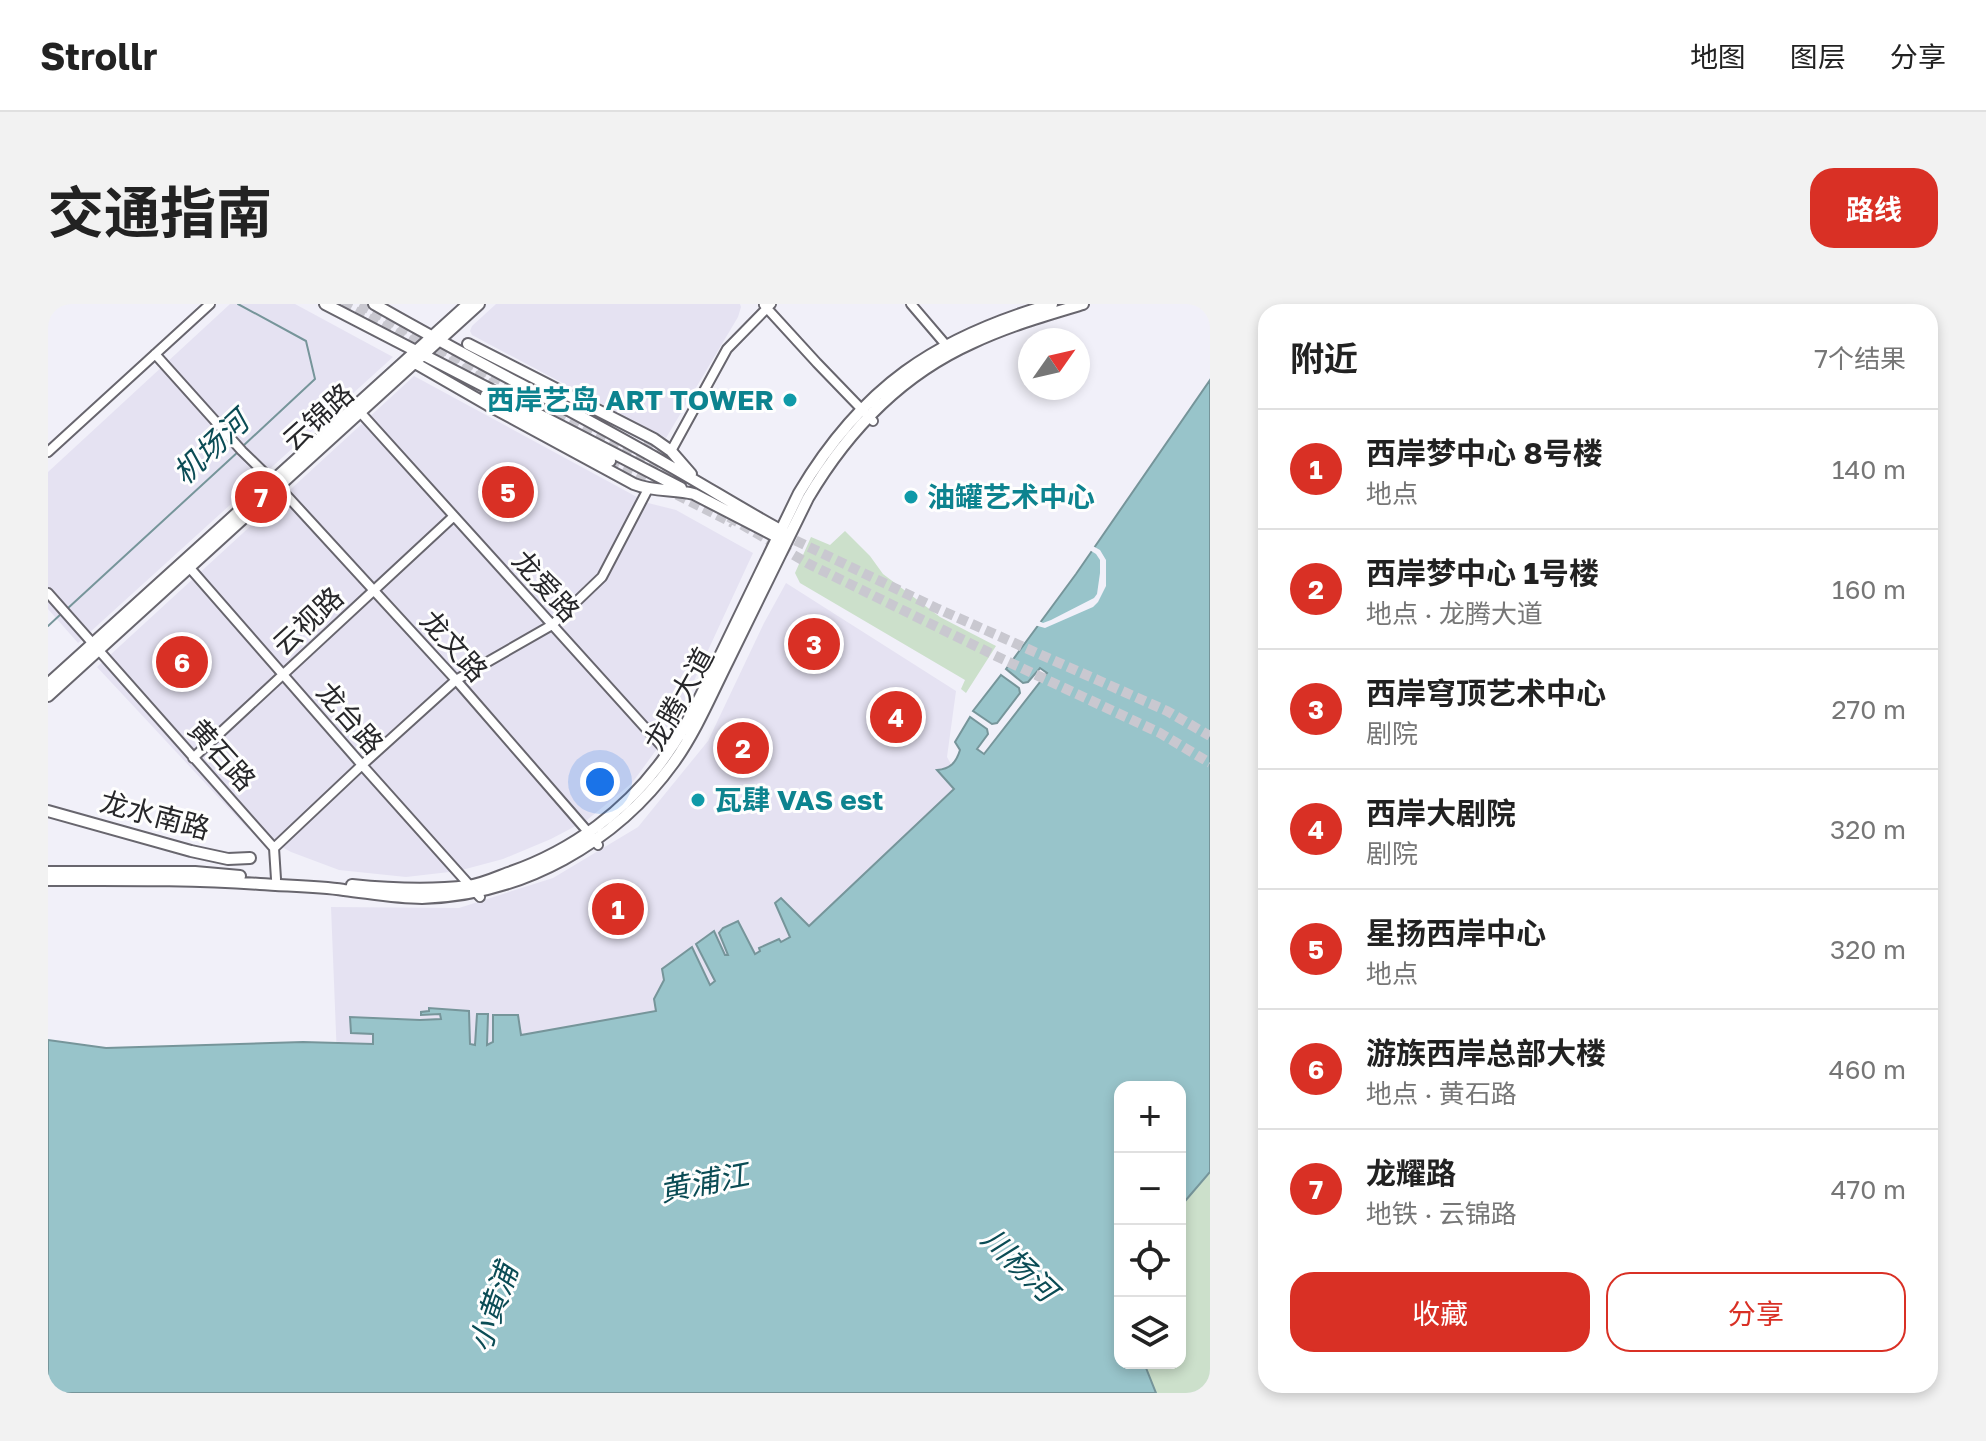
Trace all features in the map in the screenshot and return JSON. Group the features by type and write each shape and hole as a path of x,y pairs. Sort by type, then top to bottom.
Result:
{"main road":[{"path":"325,304 418,356 434,361 661,479 785,538"},
{"path":"374,304 654,439 671,451 690,474 718,495"},
{"name":"云锦路","path":"440,336 468,304"},
{"name":"云锦路","path":"48,696 95,647 479,304"},
{"name":"龙腾大道","path":"594,840 668,753 808,498 828,466 901,375 946,345 1005,319 1056,306 1083,304"},
{"name":"龙腾大道","path":"868,416 907,382 945,356 1056,306"},
{"path":"466,348 643,444"},
{"path":"466,348 502,376 669,465 785,538"},
{"path":"418,356 432,372 634,484 648,489 694,494"},
{"name":"云锦路","path":"48,684 189,567 275,484 360,412 418,356"},
{"path":"434,361 468,385 610,461"},
{"path":"432,372 468,385"},
{"name":"龙腾大道","path":"48,880 194,879 475,891 487,881 594,840 648,794 682,750 703,713 785,538"},
{"name":"龙水南路","path":"48,811 191,851 228,859 250,858"},
{"name":"龙腾大道","path":"48,872 195,872 277,882"}],"street":[{"path":"48,452 210,304"},
{"path":"911,304 946,345"},
{"path":"671,451 727,349 767,305 868,416"},
{"name":"龙文路","path":"155,354 456,680 594,840"},
{"name":"龙爱路","path":"360,412 668,753"},
{"path":"277,882 274,848 362,765 456,680 552,625 602,577 648,489"},
{"name":"云视路","path":"193,758 454,516"},
{"name":"龙台路","path":"189,567 475,891"},
{"name":"黄石路","path":"48,593 274,848"}],"shaded area":[{"path":"230,304 295,304 393,357 78,643 48,609 48,472"},
{"path":"496,304 740,304 741,307 666,438 472,335 472,326"},
{"path":"414,376 648,503 676,510 753,553 665,738 632,783 587,820 503,859 458,871 406,877 339,870 291,852 247,828 97,667"},
{"path":"786,583 956,691 947,757 965,789 810,939 668,1019 514,1046 337,1058 331,907 459,908 553,878 638,827 708,741"}],"green space":[{"path":"845,531 883,574 940,617 996,646 966,693 961,689 965,680 800,583 795,573 811,537 830,545"},
{"path":"1210,1172 1210,1393 1156,1393 1146,1369 1186,1369 1186,1200"}],"water":[{"path":"1210,380 1210,1172 1186,1200 1186,1081 1114,1081 1114,1369 1146,1369 1156,1393 48,1393 48,1040 106,1048 303,1042 373,1044 373,1034 351,1033 350,1017 441,1019 440,1014 421,1015 429,1008 469,1011 470,1044 475,1045 477,1014 488,1014 487,1045 493,1042 493,1015 518,1015 521,1035 656,1011 654,999 664,980 662,969 692,947 710,985 715,981 696,944 714,931 725,955 728,955 719,933 738,921 755,954 760,951 759,948 779,939 781,942 790,937 775,903 781,898 809,926 954,789 937,770 949,767 957,758 960,750 955,742 970,717 987,729 988,734 977,749 984,754 1047,673 1040,668 1028,682 1023,683 1006,669 1076,574"},
{"path":"1001,675 1019,688 1020,693 997,723 992,724 973,711"}],"pier":[{"path":"1091,545 1100,550 1106,560 1106,586 1098,602 1045,628 1034,625 1037,620 1043,623 1051,620 1097,594 1100,560 1088,549"}],"waterway":[{"name":"机场河","path":"238,304 306,341 315,379 243,446"},
{"name":"机场河","path":"67,609 239,451"},
{"name":"机场河","path":"48,626 62,613"}],"tunnel":[{"path":"342,304 492,385"},
{"path":"360,304 684,480"},
{"path":"643,444 684,468"},
{"path":"610,461 733,523"},
{"path":"729,517 809,564 1160,733 1210,763"},
{"path":"782,534 936,608 1167,711 1210,736"}],"place":[{"name":"西岸艺岛 ART TOWER","path":"790,400"},
{"name":"星扬西岸中心","path":"508,492"},
{"name":"龙耀路","path":"261,497"},
{"name":"油罐艺术中心","path":"911,497"},
{"name":"西岸穹顶艺术中心","path":"814,644"},
{"name":"游族西岸总部大楼","path":"182,662"},
{"name":"西岸大剧院","path":"896,717"},
{"name":"西岸梦中心 1号楼","path":"743,748"},
{"name":"瓦肆 VAS est","path":"698,800"},
{"name":"西岸梦中心 8号楼","path":"618,909"}],"water label":[{"name":"黄浦江","path":"704,1183"},
{"name":"川杨河","path":"1019,1265"},
{"name":"小黄浦","path":"494,1308"}]}
